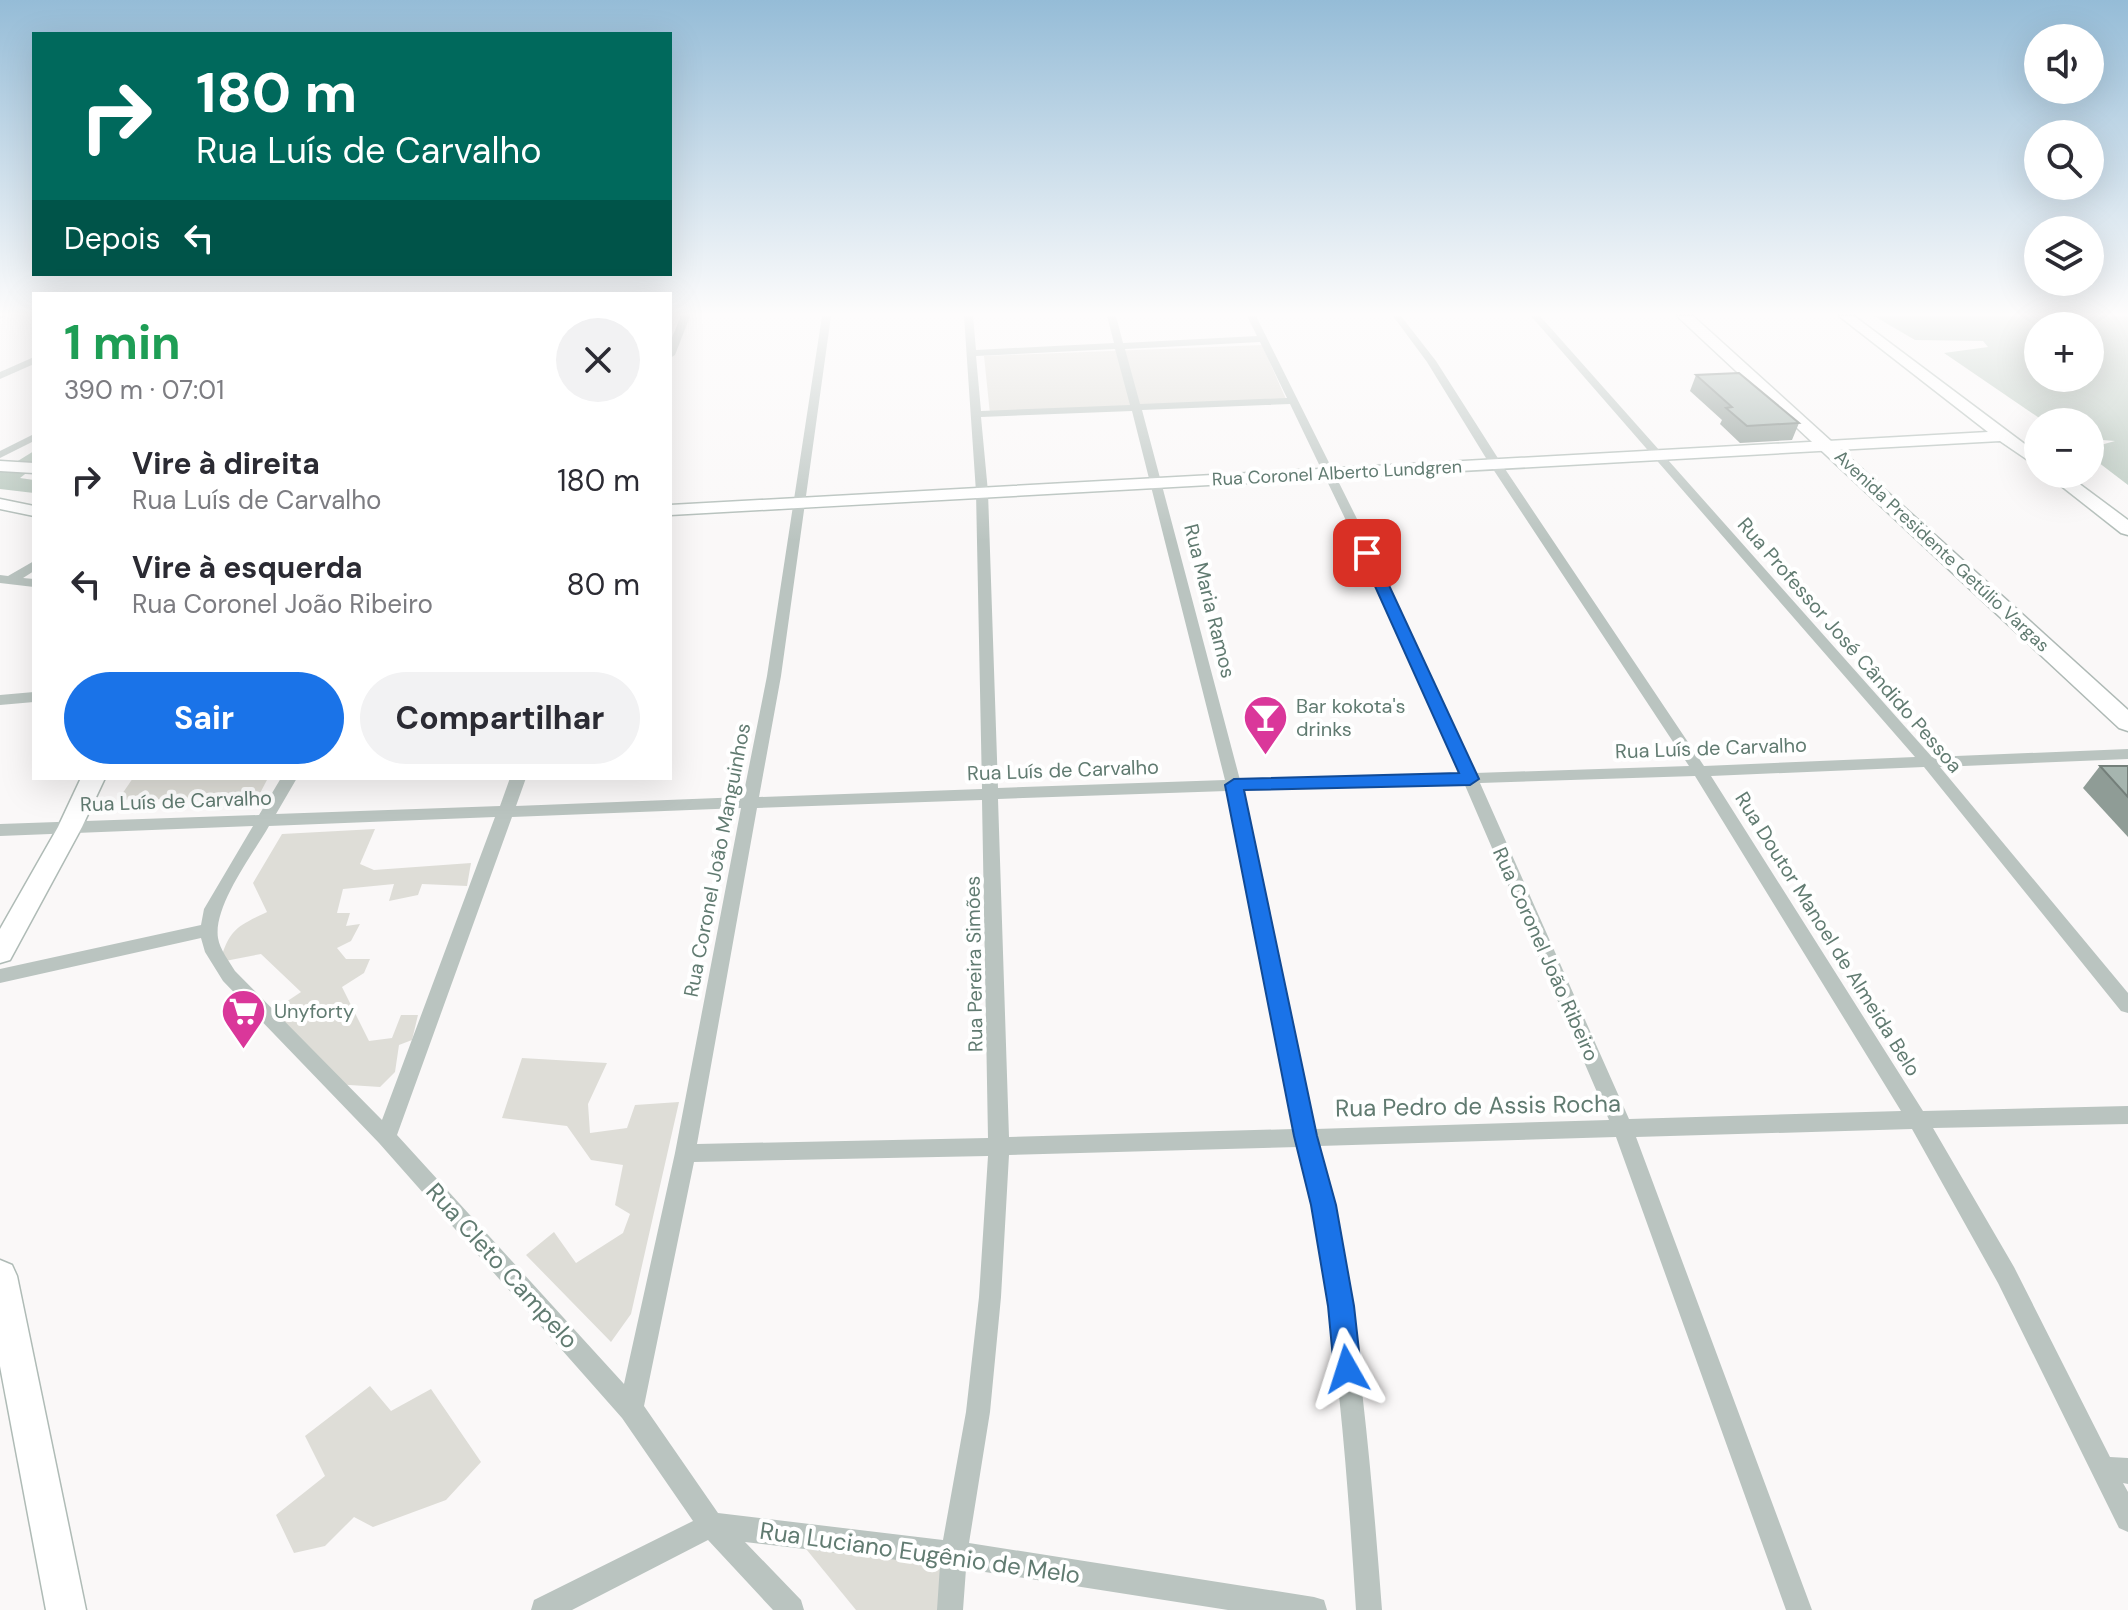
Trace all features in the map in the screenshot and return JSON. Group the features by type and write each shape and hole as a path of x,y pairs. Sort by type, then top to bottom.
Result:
{"main road":[{"name":"Avenida Presidente Getúlio Vargas","path":"1768,391 2128,723"}],"street":[{"name":"Rua Coronel João Manguinhos","path":"631,1409 685,1153 783,623 815,391"},
{"name":"Rua Pereira Simões","path":"950,1610 954,1554 978,1412 990,1297 999,1148 982,492 974,391"},
{"name":"Rua Maria Ramos","path":"1131,391 1234,785 1323,1205 1341,1306 1361,1496 1369,1610"},
{"name":"Rua Coronel João Ribeiro","path":"1289,391 1470,779 1623,1129 1799,1610"},
{"name":"Rua Doutor Manoel de Almeida Belo","path":"1451,391 1495,463 1700,771 1917,1119 2116,1470 2128,1519"},
{"name":"Rua Professor José Cândido Pessoa","path":"1600,391 1927,761 2128,1006"},
{"path":"1945,391 2024,451"},
{"path":"976,414 1294,401"},
{"name":"Rua Coronel Alberto Lundgren","path":"672,510 2004,436"},
{"path":"2,463 32,439"},
{"path":"2,463 32,468"},
{"path":"2074,488 2128,529"},
{"path":"3,504 32,508"},
{"path":"5,580 32,566"},
{"path":"5,580 32,583"},
{"path":"0,700 32,697"},
{"name":"Rua Luís de Carvalho","path":"0,830 2128,754"},
{"path":"0,953 70,827 92,780"},
{"path":"0,976 206,930 213,909 288,780"},
{"path":"386,1137 517,780"},
{"name":"Rua Cleto Campelo","path":"206,930 212,949 229,976 386,1137 631,1409 711,1525 791,1610"},
{"name":"Rua Pedro de Assis Rocha","path":"685,1153 999,1148 1306,1136 2128,1115"},
{"path":"0,1276 66,1610"},
{"path":"544,1610 711,1525"},
{"name":"Rua Luciano Eugênio de Melo","path":"711,1525 954,1554 1314,1610"}],"shaded area":[{"path":"988,391 1283,391 1286,399 990,414"},
{"path":"2000,391 2128,391 2128,485 2104,467 2104,444 2115,441 2104,440 2104,408 2025,408"},
{"path":"32,452 32,469 20,478 32,480 32,493 0,489 0,472"},
{"path":"132,780 267,780 258,797 118,800"},
{"path":"375,829 360,864 374,870 471,863 467,886 422,884 418,895 389,901 394,884 343,889 337,913 350,913 346,926 360,924 351,941 337,948 346,959 370,959 364,973 342,987 369,1041 392,1038 401,1015 418,1015 412,1040 399,1045 395,1072 380,1087 334,1084 274,1010 301,992 261,954 220,962 231,935 267,912 253,883 282,834"},
{"path":"522,1058 607,1063 588,1104 590,1133 627,1128 635,1105 679,1102 631,1314 611,1342 526,1255 554,1232 576,1263 623,1233 630,1214 615,1205 623,1165 591,1160 567,1126 502,1118"},
{"path":"370,1386 391,1411 431,1389 481,1462 446,1500 373,1527 354,1517 325,1546 294,1553 276,1515 325,1476 305,1436"},
{"path":"793,1533 956,1573 951,1610 856,1610"}],"building":[{"path":"1714,391 1761,391 1799,423 1747,426 1726,408 1732,407"},
{"path":"2100,766 2128,766 2128,797"}],"place":[{"name":"Bar kokota's drinks","path":"1265,756"},
{"name":"Unyforty","path":"243,1050"}],"route":[{"path":"1347,1369 1341,1306 1323,1205 1234,785 1470,779 1367,553"}]}
